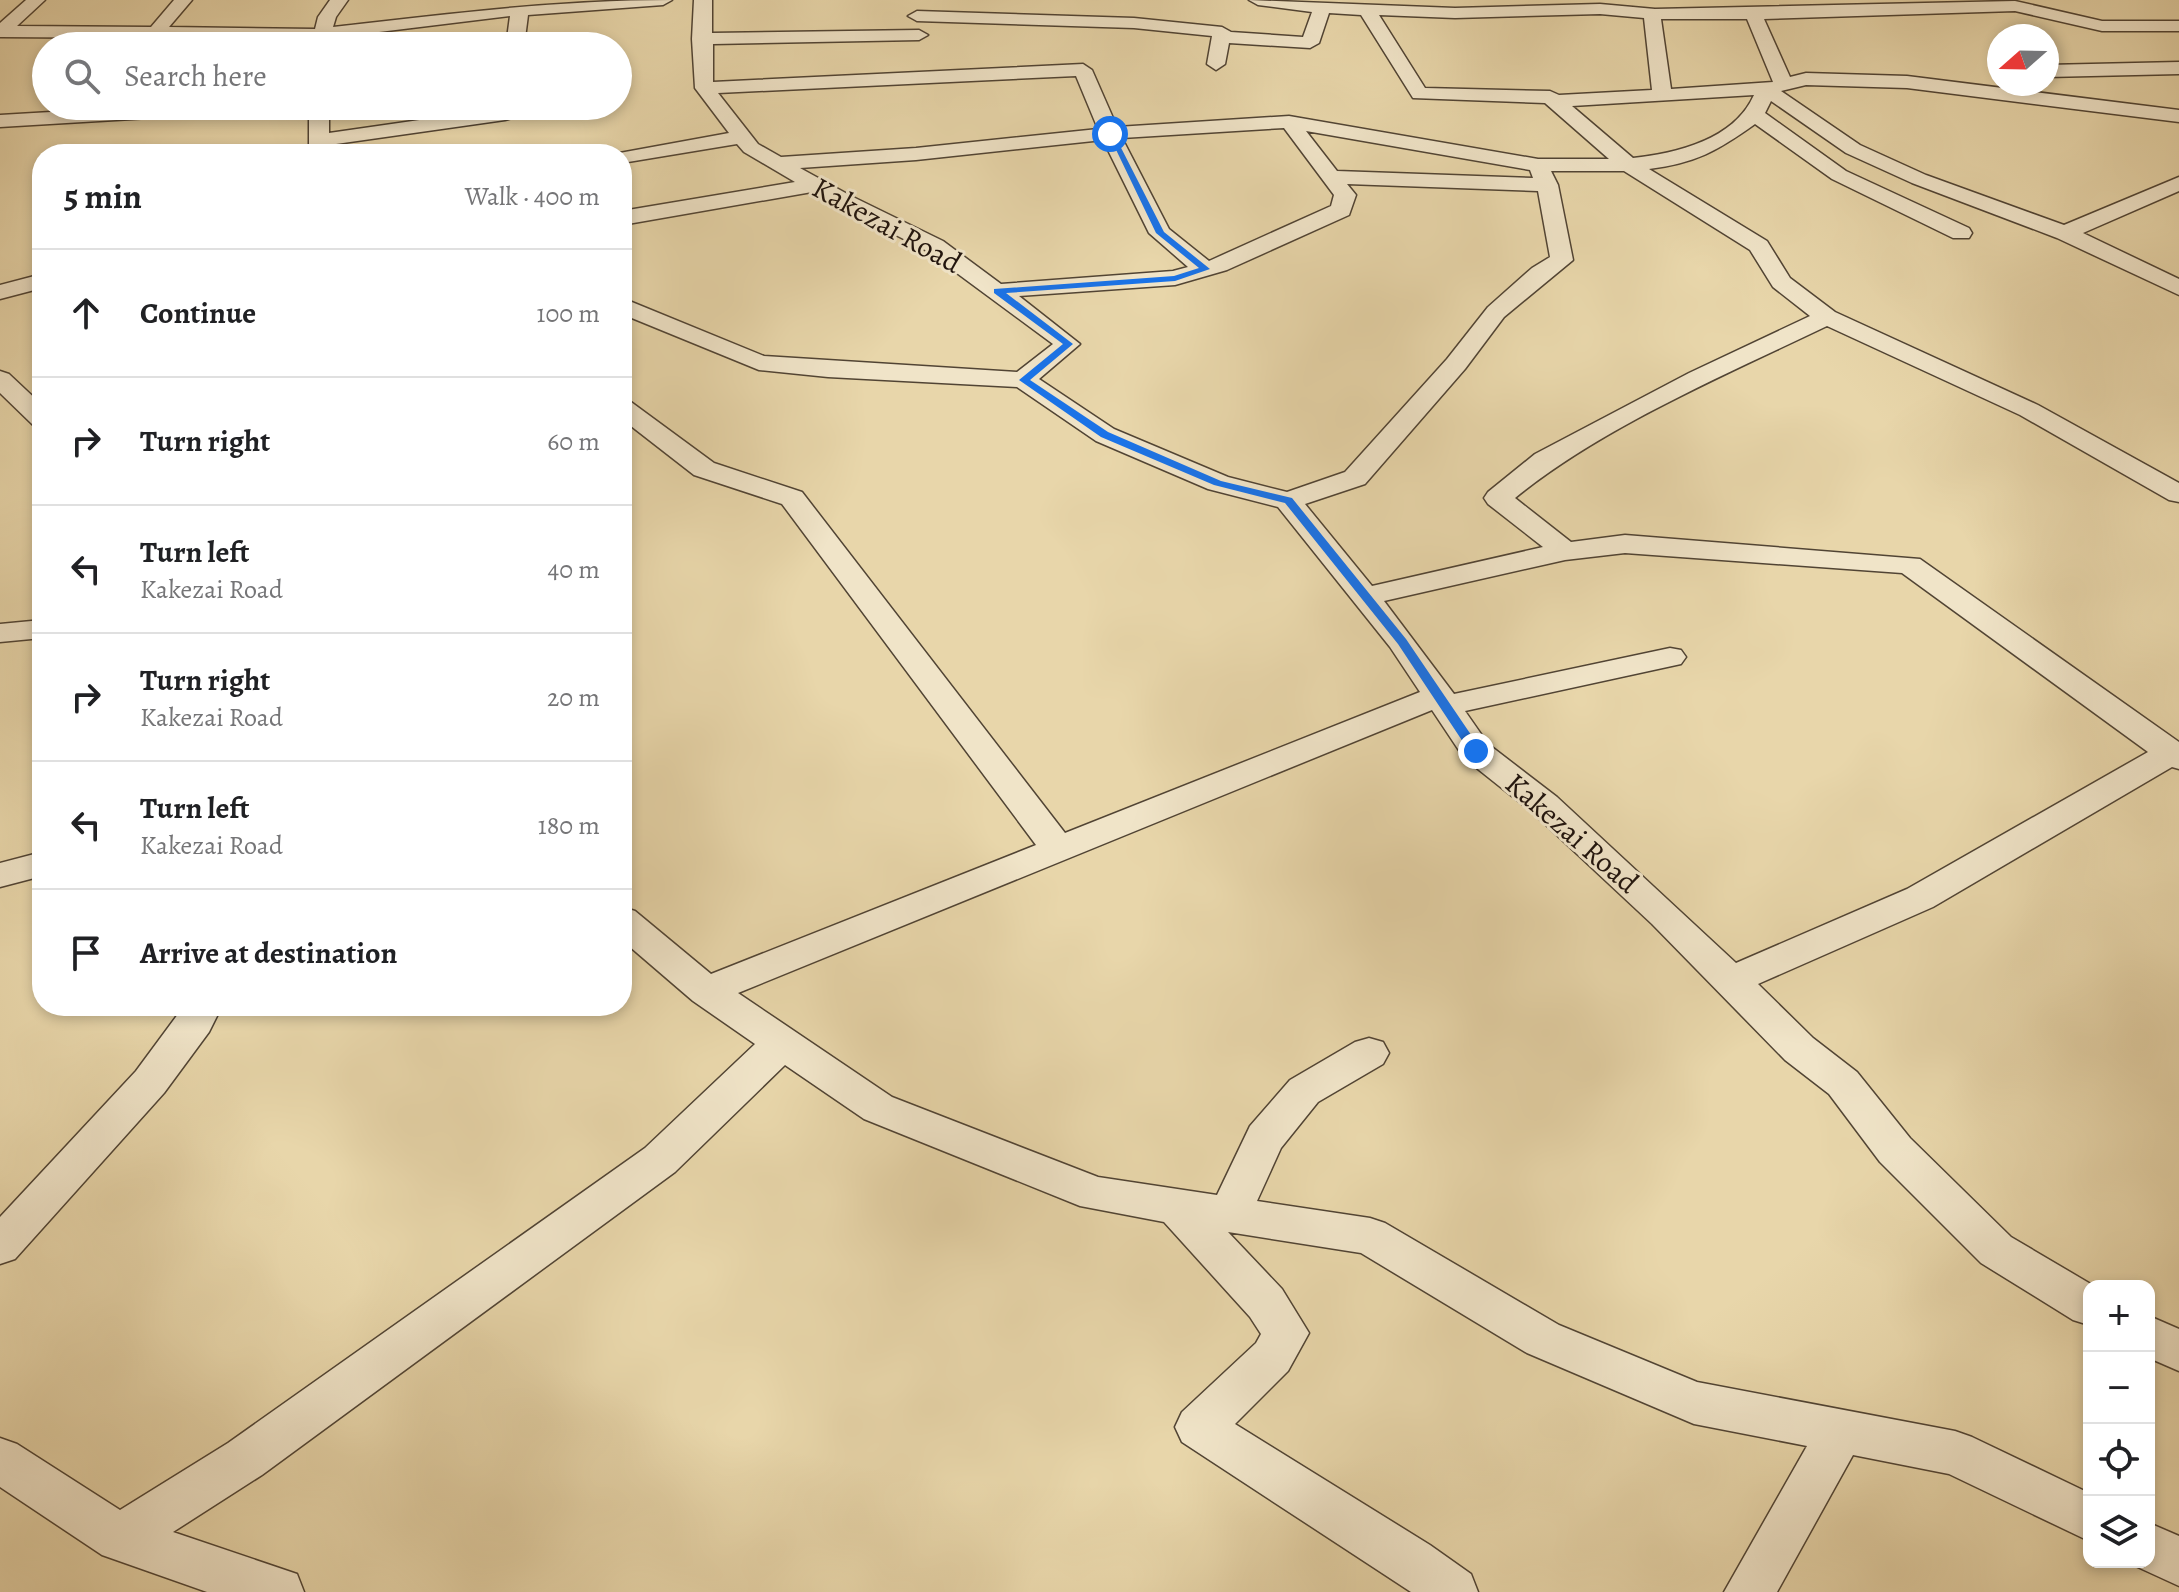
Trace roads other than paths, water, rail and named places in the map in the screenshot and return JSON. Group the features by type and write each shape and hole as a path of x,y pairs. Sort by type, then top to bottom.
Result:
{"street":[{"path":"2,29 36,0"},
{"path":"156,32 183,0"},
{"path":"323,32 327,17 339,0"},
{"path":"374,32 520,10 663,0"},
{"path":"703,0 701,39 704,88 920,40 1083,70 1110,134 1160,233 1205,269"},
{"path":"1258,0 1367,10 1617,5 1655,14 1753,14 1867,5 2015,6 2102,26 2179,26"},
{"path":"1220,37 1310,43 1315,5"},
{"path":"517,32 520,10"},
{"path":"1367,10 1420,94 1550,97 1628,165 1759,246 1781,282 1827,317 2029,410 2179,494"},
{"path":"1655,14 1652,20 1662,94"},
{"path":"1753,14 1774,86 1853,149 1919,179 2065,233 2179,288"},
{"path":"701,39 920,40 1134,23 1222,32 1216,64"},
{"path":"2,29 117,32"},
{"path":"2059,71 2179,68"},
{"path":"2109,70 2112,106"},
{"path":"1555,101 1774,86 1806,79 1907,82 2179,116"},
{"path":"1331,177 1542,175 1670,160 1706,149 1755,115 1774,86"},
{"name":"Kakezai Road","path":"704,88 751,148 935,246 1068,344 1023,380"},
{"path":"1755,115 1839,175 1961,233"},
{"path":"0,121 32,119"},
{"path":"318,144 319,120"},
{"path":"335,144 471,120"},
{"path":"998,291 1175,278 1205,269 1341,210 1345,195 1289,122"},
{"path":"777,163 1289,122 1542,175"},
{"path":"632,155 742,137"},
{"path":"632,309 759,363 828,370 1023,380 1105,435 1218,483 1288,501 1355,478 1456,364 1496,312 1540,273 1562,260 1542,175"},
{"path":"2065,233 2179,183"},
{"path":"632,216 816,185"},
{"path":"0,292 32,284"},
{"path":"1565,551 1498,498 1559,452 1698,378 1827,317"},
{"path":"15,390 32,408"},
{"path":"632,415 704,469 792,498 1058,849"},
{"name":"Kakezai Road","path":"1288,501 1402,642 1476,751 1545,805 1732,980 1799,1049 1843,1083 1895,1150 1996,1250 2083,1302"},
{"path":"1365,596 1565,551 1625,544 1910,565 2176,755 1920,898 1732,980"},
{"path":"0,633 32,630"},
{"path":"706,991 1058,849 1442,701 1670,657"},
{"path":"0,875 32,867"},
{"path":"632,928 706,991 878,1108 1095,1194 1370,1236 1543,1339 1694,1403 1955,1453 2083,1515"},
{"path":"0,1246 150,1082 198,1016"},
{"path":"120,1538 245,1459 660,1160 782,1043"},
{"path":"1229,1215 1265,1138 1304,1091 1369,1053"},
{"path":"1177,1207 1266,1303 1286,1333 1272,1357 1199,1427 1412,1562 1453,1592"},
{"path":"2155,1339 2179,1351"},
{"path":"1749,1592 1841,1432"},
{"path":"0,1460 120,1538 279,1592"},
{"path":"2155,1550 2179,1562"}]}
